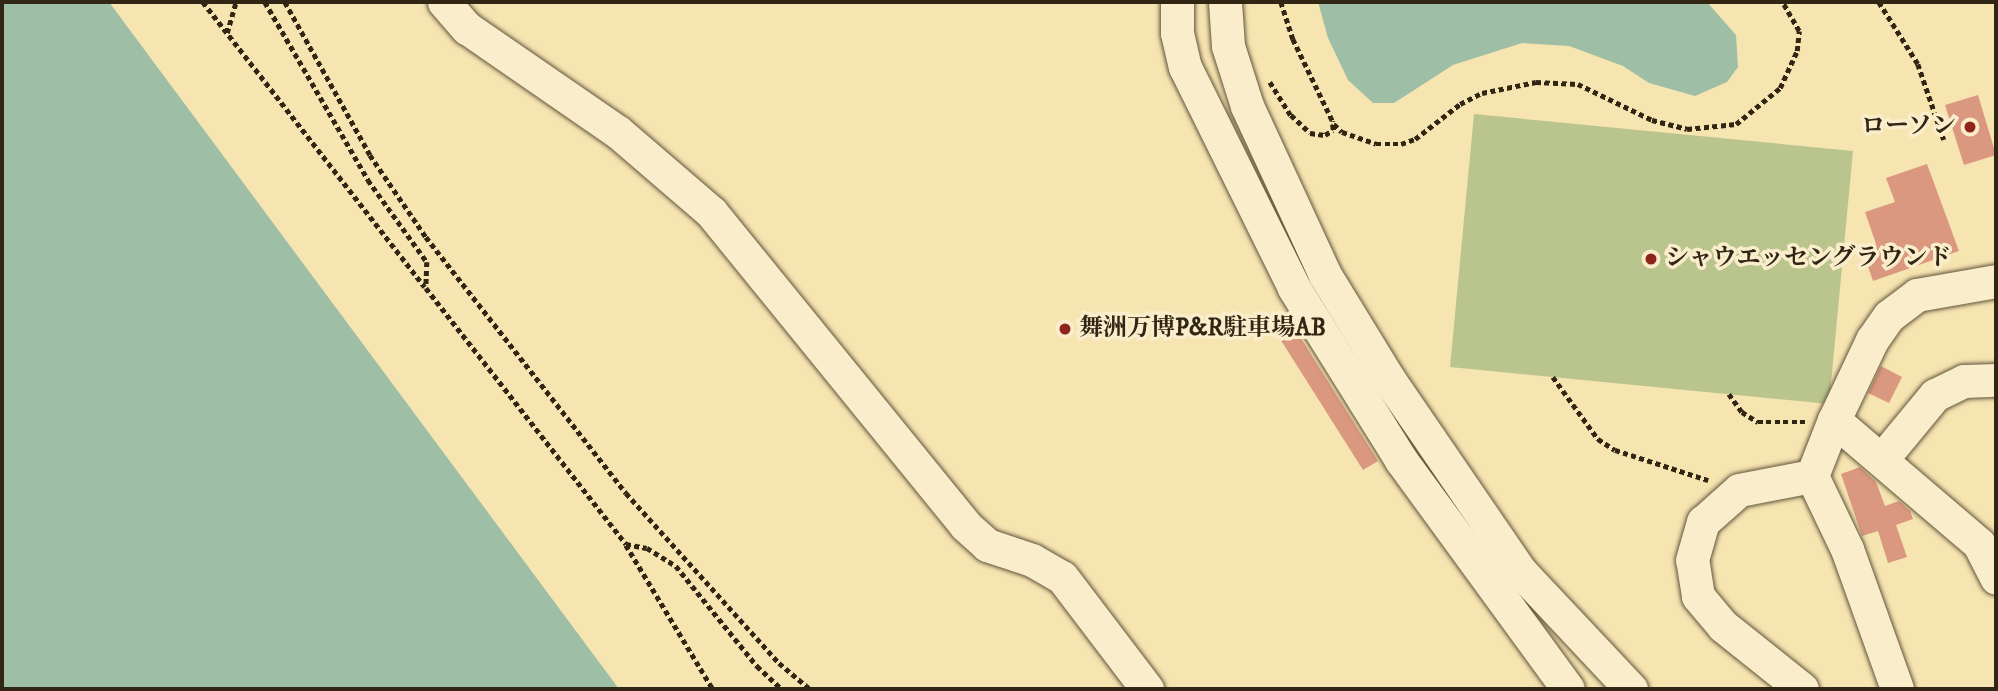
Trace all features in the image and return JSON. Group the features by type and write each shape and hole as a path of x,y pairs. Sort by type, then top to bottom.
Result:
{"lane":[{"path":"444,2 467,28 618,132 695,195 745,250 965,525 987,545 1032,560 1062,578 1147,689"},
{"path":"1177,2 1185,67 1294,288 1401,460 1568,689"},
{"path":"1225,2 1228,46 1247,106 1325,275 1390,381 1521,572 1631,689"},
{"path":"1897,689 1847,549 1812,476 1834,420 1872,340 1889,316 1917,295 1996,281"},
{"path":"1882,459 1935,395 1964,381 1996,380"},
{"path":"1834,420 1979,544 1996,578"},
{"path":"1802,689 1723,626 1698,596 1692,560 1695,540 1713,510 1739,490 1812,476"}],"path":[{"path":"202,2 626,544 713,689"},
{"path":"227,33 236,2"},
{"path":"265,2 368,180 427,262 426,288"},
{"path":"285,2 370,155 426,237 626,492 779,663 810,689"},
{"path":"1281,2 1332,120 1342,132 1376,144 1401,144 1415,139 1460,104 1482,93 1536,82 1577,84 1652,120 1687,129 1736,124 1780,88 1797,51 1799,31 1782,2"},
{"path":"1879,2 1918,64 1944,140"},
{"path":"1265,75 1291,115 1310,133 1325,135 1333,130 1332,120"},
{"path":"1553,377 1598,439 1615,450 1739,490"},
{"path":"1729,394 1742,412 1758,422 1834,420"},
{"path":"626,544 648,548 676,566 757,666 782,689"}],"shaded area":[{"path":"2,2 109,2 619,689 2,689"},
{"path":"1318,2 1707,2 1736,35 1738,67 1727,82 1695,96 1649,83 1623,66 1569,46 1522,43 1453,65 1394,103 1373,103 1348,80 1328,38"},
{"name":"シャウエッセングラウンド","path":"1474,114 1853,151 1829,404 1450,367"}],"building":[{"name":"ローソン","path":"1978,95 1996,155 1964,165 1945,105"},
{"path":"1927,164 1959,251 1873,281 1862,249 1876,244 1865,212 1895,202 1886,178"},
{"path":"1285,313 1378,461 1363,470 1270,323"},
{"path":"1881,366 1902,377 1889,403 1868,393"},
{"path":"1860,467 1876,482 1885,506 1899,501 1910,511 1913,519 1896,525 1907,557 1888,563 1878,531 1862,536 1841,474"}],"place":[{"name":"ローソン","path":"1970,127"},
{"name":"シャウエッセングラウンド","path":"1651,259"},
{"name":"舞洲万博P&R駐車場AB","path":"1065,329"}]}
